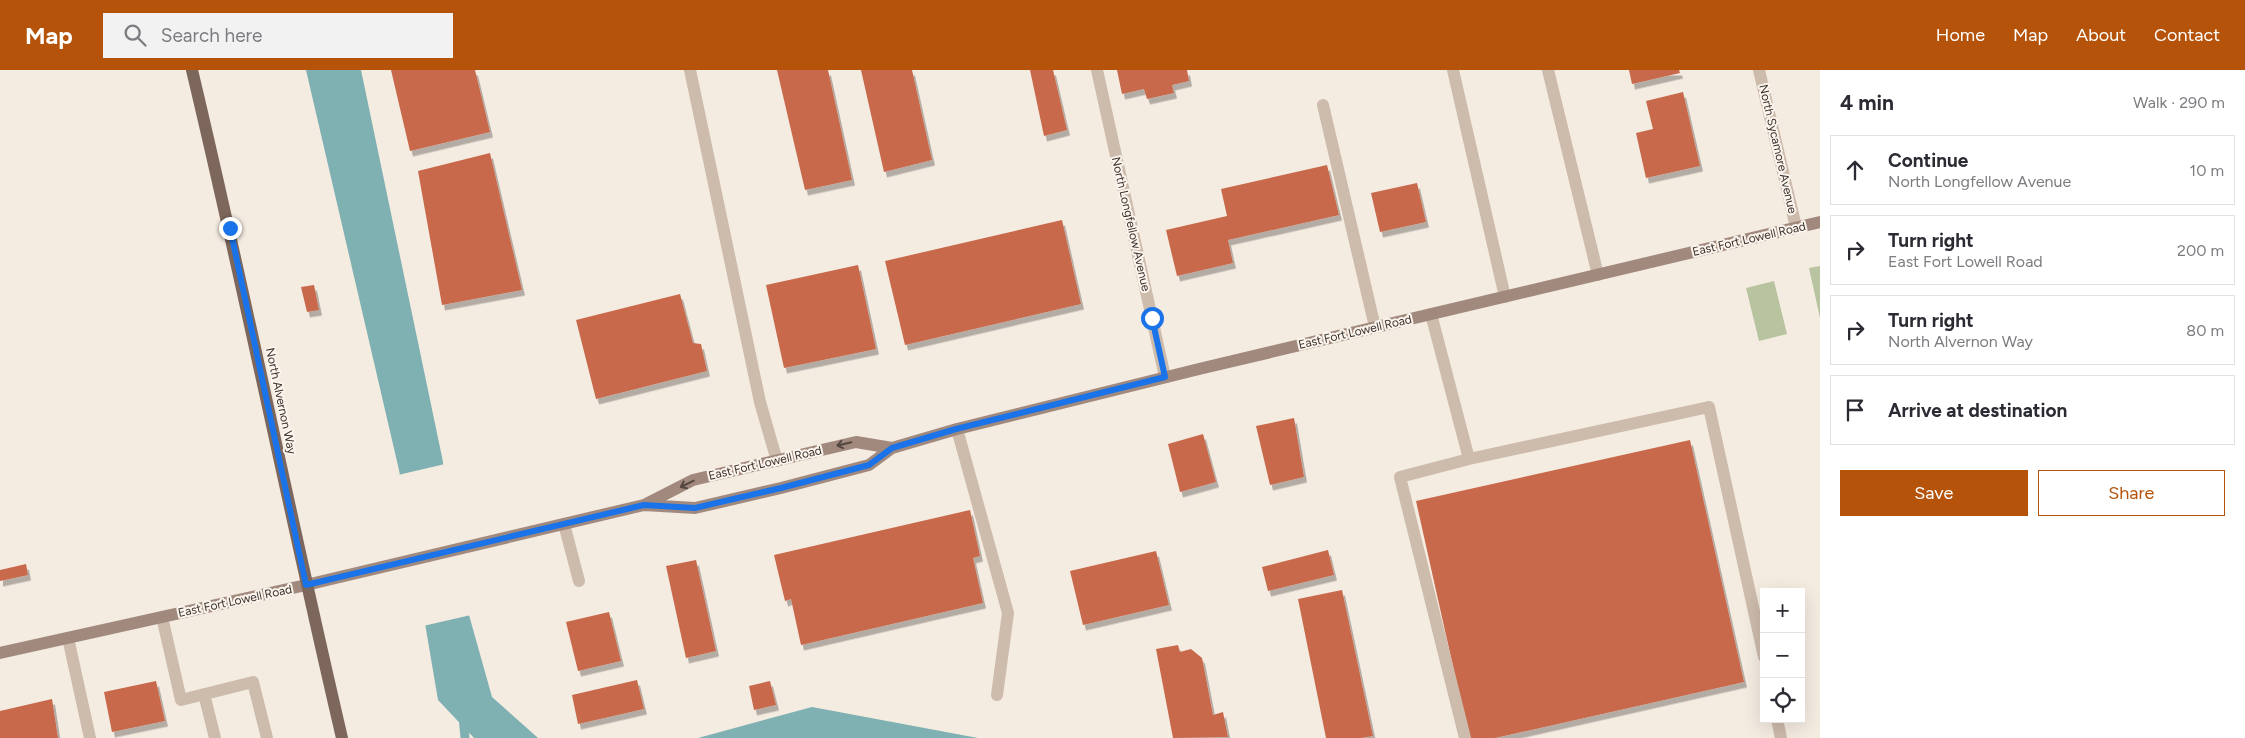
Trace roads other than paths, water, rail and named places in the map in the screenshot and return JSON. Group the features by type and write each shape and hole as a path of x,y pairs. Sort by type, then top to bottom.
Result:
{"main road":[{"name":"North Alvernon Way","path":"192,70 232,238 306,585 342,738"},
{"name":"East Fort Lowell Road","path":"644,505 695,508 869,465 892,448 956,429 1165,377 1820,222"},
{"name":"East Fort Lowell Road","path":"0,653 467,548 644,505 693,480 856,442 892,448"}],"street":[{"path":"690,70 760,402 777,461"},
{"name":"North Longfellow Avenue","path":"1097,70 1165,377"},
{"path":"1453,70 1505,297"},
{"path":"1548,70 1598,275"},
{"name":"North Sycamore Avenue","path":"1759,70 1796,227"},
{"path":"1323,106 1375,327"},
{"path":"1432,314 1469,458"},
{"path":"1465,738 1400,478 1469,458 1709,407 1760,639"},
{"path":"956,429 1008,613 997,695"},
{"path":"564,524 579,581"},
{"path":"162,617 181,700 253,682 267,738"},
{"path":"68,638 90,738"},
{"path":"204,694 215,738"},
{"path":"1777,723 1779,738"}],"water":[{"path":"306,70 361,70 442,457 469,615 492,697 538,738 474,738 438,700 399,470"},
{"path":"812,707 978,738 698,738"}],"waterway":[{"path":"463,716 465,738"}]}
